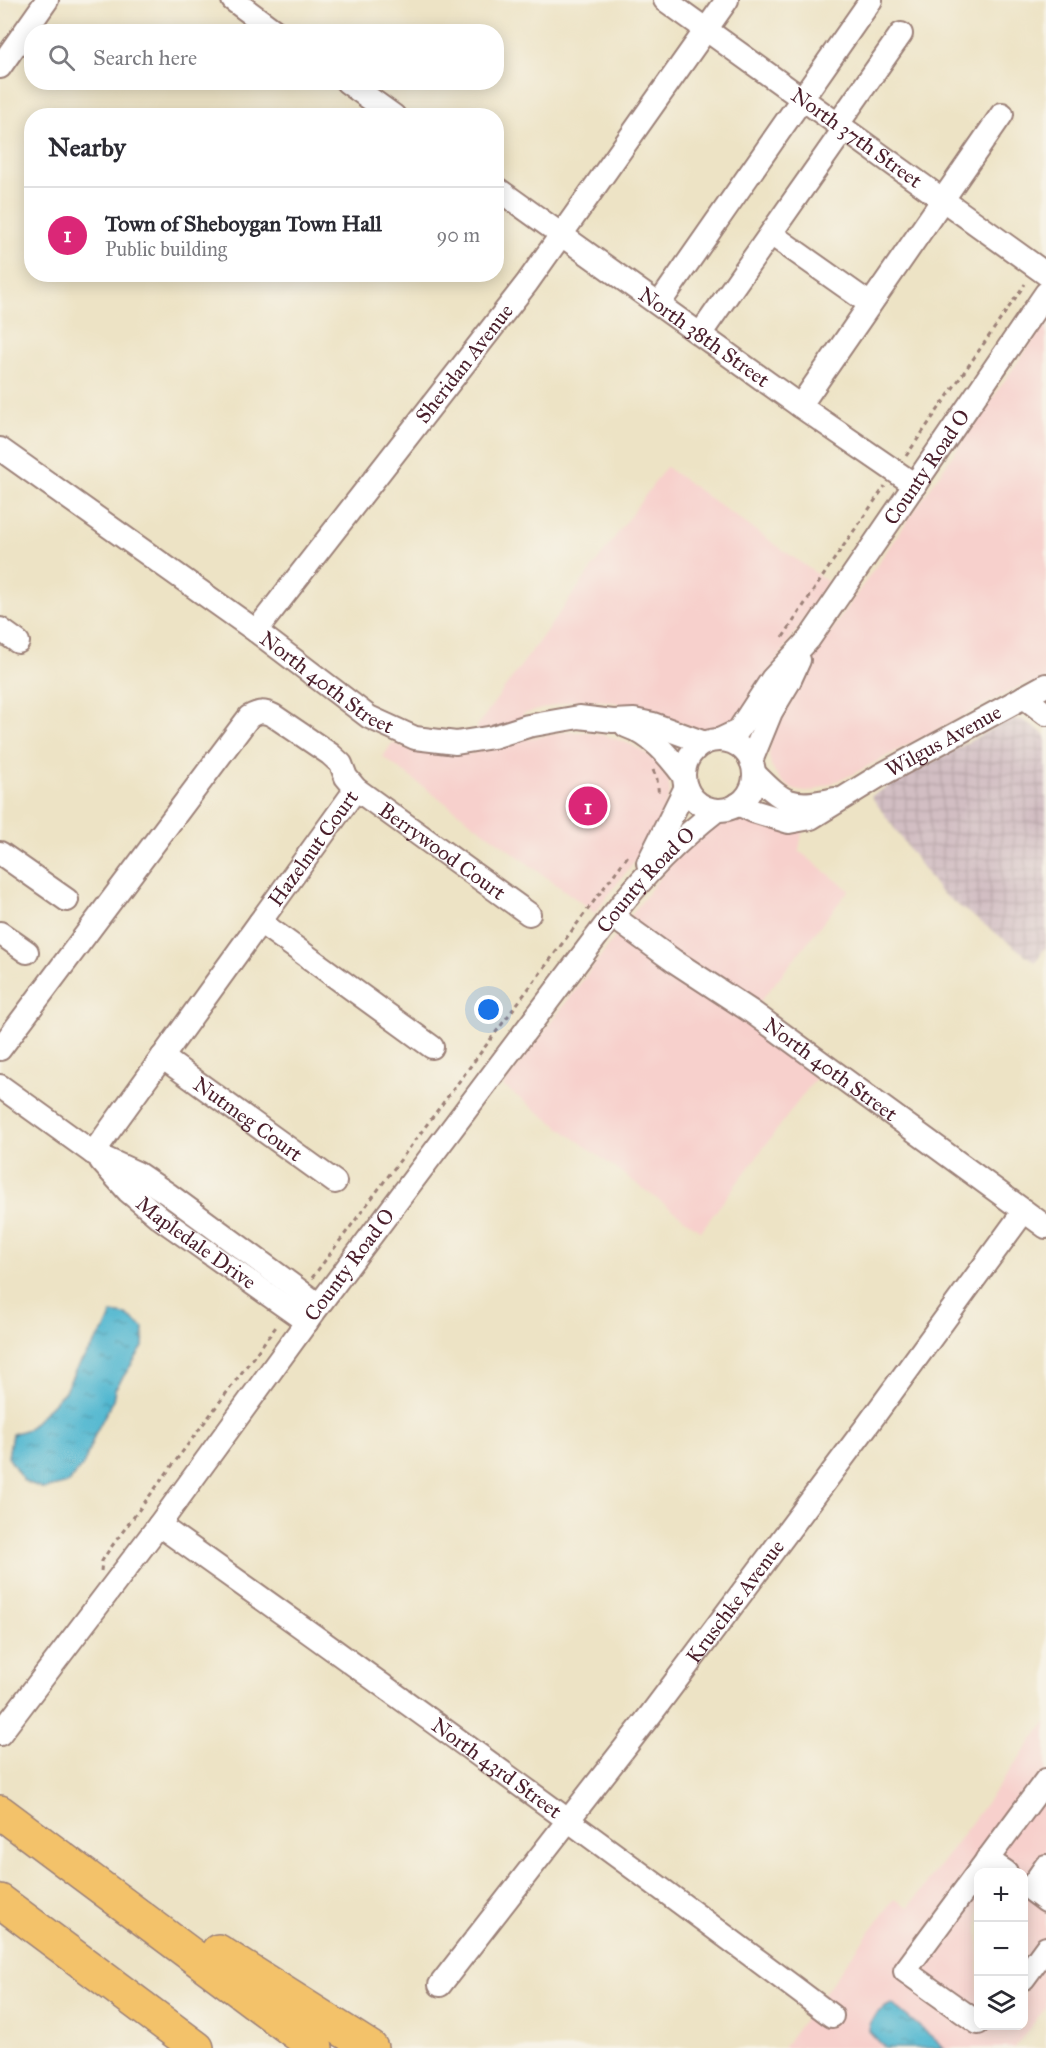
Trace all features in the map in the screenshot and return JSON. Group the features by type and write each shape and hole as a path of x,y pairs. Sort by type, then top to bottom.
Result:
{"highway":[{"path":"6,1816 104,1892 316,2048"},
{"path":"104,1892 213,1948 371,2048"},
{"path":"0,1901 197,2048"},
{"path":"62,1948 169,2048"}],"street":[{"path":"30,24 47,0"},
{"path":"233,0 265,24"},
{"name":"North 37th Street","path":"665,0 1041,271"},
{"name":"Sheridan Avenue","path":"256,632 563,235 727,0"},
{"path":"659,304 871,0"},
{"path":"0,67 24,33"},
{"path":"701,333 771,234 901,34"},
{"path":"358,90 383,108"},
{"path":"800,406 1002,114"},
{"name":"North 38th Street","path":"504,194 800,406 915,485"},
{"path":"771,234 870,304"},
{"name":"County Road O","path":"712,742 738,731 772,679 808,639 1046,293"},
{"name":"North 40th Street","path":"0,449 256,632 369,717 415,738 456,743 579,717 613,721 634,720 712,742"},
{"path":"0,629 18,642"},
{"name":"County Road O","path":"752,767 771,712 789,682 808,639"},
{"name":"Wilgus Avenue","path":"728,807 796,822 818,815 842,798 1046,686"},
{"path":"1024,697 1046,714"},
{"name":"Hazelnut Court","path":"0,1049 249,717 264,711 274,716 341,764 346,777 356,789 93,1153"},
{"path":"613,721 633,728 651,739 664,751 685,781 690,796 707,808 728,807 747,795 752,785 752,767 746,753 738,746 712,742 696,748 689,756 685,781 638,883"},
{"name":"Wilgus Avenue","path":"752,767 772,792 791,802 813,804 842,798"},
{"name":"Berrywood Court","path":"356,789 529,914"},
{"name":"County Road O","path":"0,1734 159,1525 304,1307 638,883 683,837 728,807"},
{"path":"0,853 68,900"},
{"name":"North 40th Street","path":"612,916 674,961 761,1018 1046,1227"},
{"path":"260,922 432,1047"},
{"path":"0,933 27,952"},
{"name":"Nutmeg Court","path":"162,1057 335,1182"},
{"name":"Mapledale Drive","path":"0,1086 93,1153 137,1173 160,1189 304,1307"},
{"name":"Kruschke Avenue","path":"440,1985 568,1821 869,1423 1024,1211"},
{"name":"North 43rd Street","path":"159,1525 683,1903 832,2016"},
{"path":"974,2020 905,1971 1046,1780"},
{"path":"987,1859 1000,1868"},
{"path":"1033,1891 1046,1866"},
{"path":"1025,1976 1046,1948"}],"path":[{"path":"780,642 832,561 895,471 1041,271"},
{"path":"659,801 657,779 649,765 664,751"},
{"path":"111,1588 100,1567 109,1550 304,1307 633,849"}],"shaded area":[{"path":"1046,321 1046,698 1026,683 851,775 813,791 794,790 782,782 772,768 769,757 775,725 808,664"},
{"path":"666,467 828,582 738,720 718,730 704,731 646,711 612,702 592,700 571,701 523,714 527,739 563,732 588,732 607,736 630,744 658,761 668,778 670,793 657,831 595,913 383,757 392,743 440,753 475,753 477,726"},
{"path":"1023,720 1046,735 1046,947 1035,962 940,892 871,796 1006,721"},
{"path":"723,818 746,818 803,826 799,851 849,890 744,1022 818,1075 701,1231 503,1086 690,837"},
{"path":"1046,1722 1046,2007 1014,2048 783,2048 894,1899 909,1907"}],"water":[{"path":"112,1313 126,1315 144,1328 143,1347 115,1389 113,1400 95,1434 84,1464 68,1483 44,1489 24,1481 8,1457 12,1434 28,1429 65,1391 76,1369 105,1329"},
{"path":"892,2004 943,2048 885,2048 869,2031 869,2026 876,2014"}],"place":[{"name":"Town of Sheboygan Town Hall","path":"588,806"}]}
